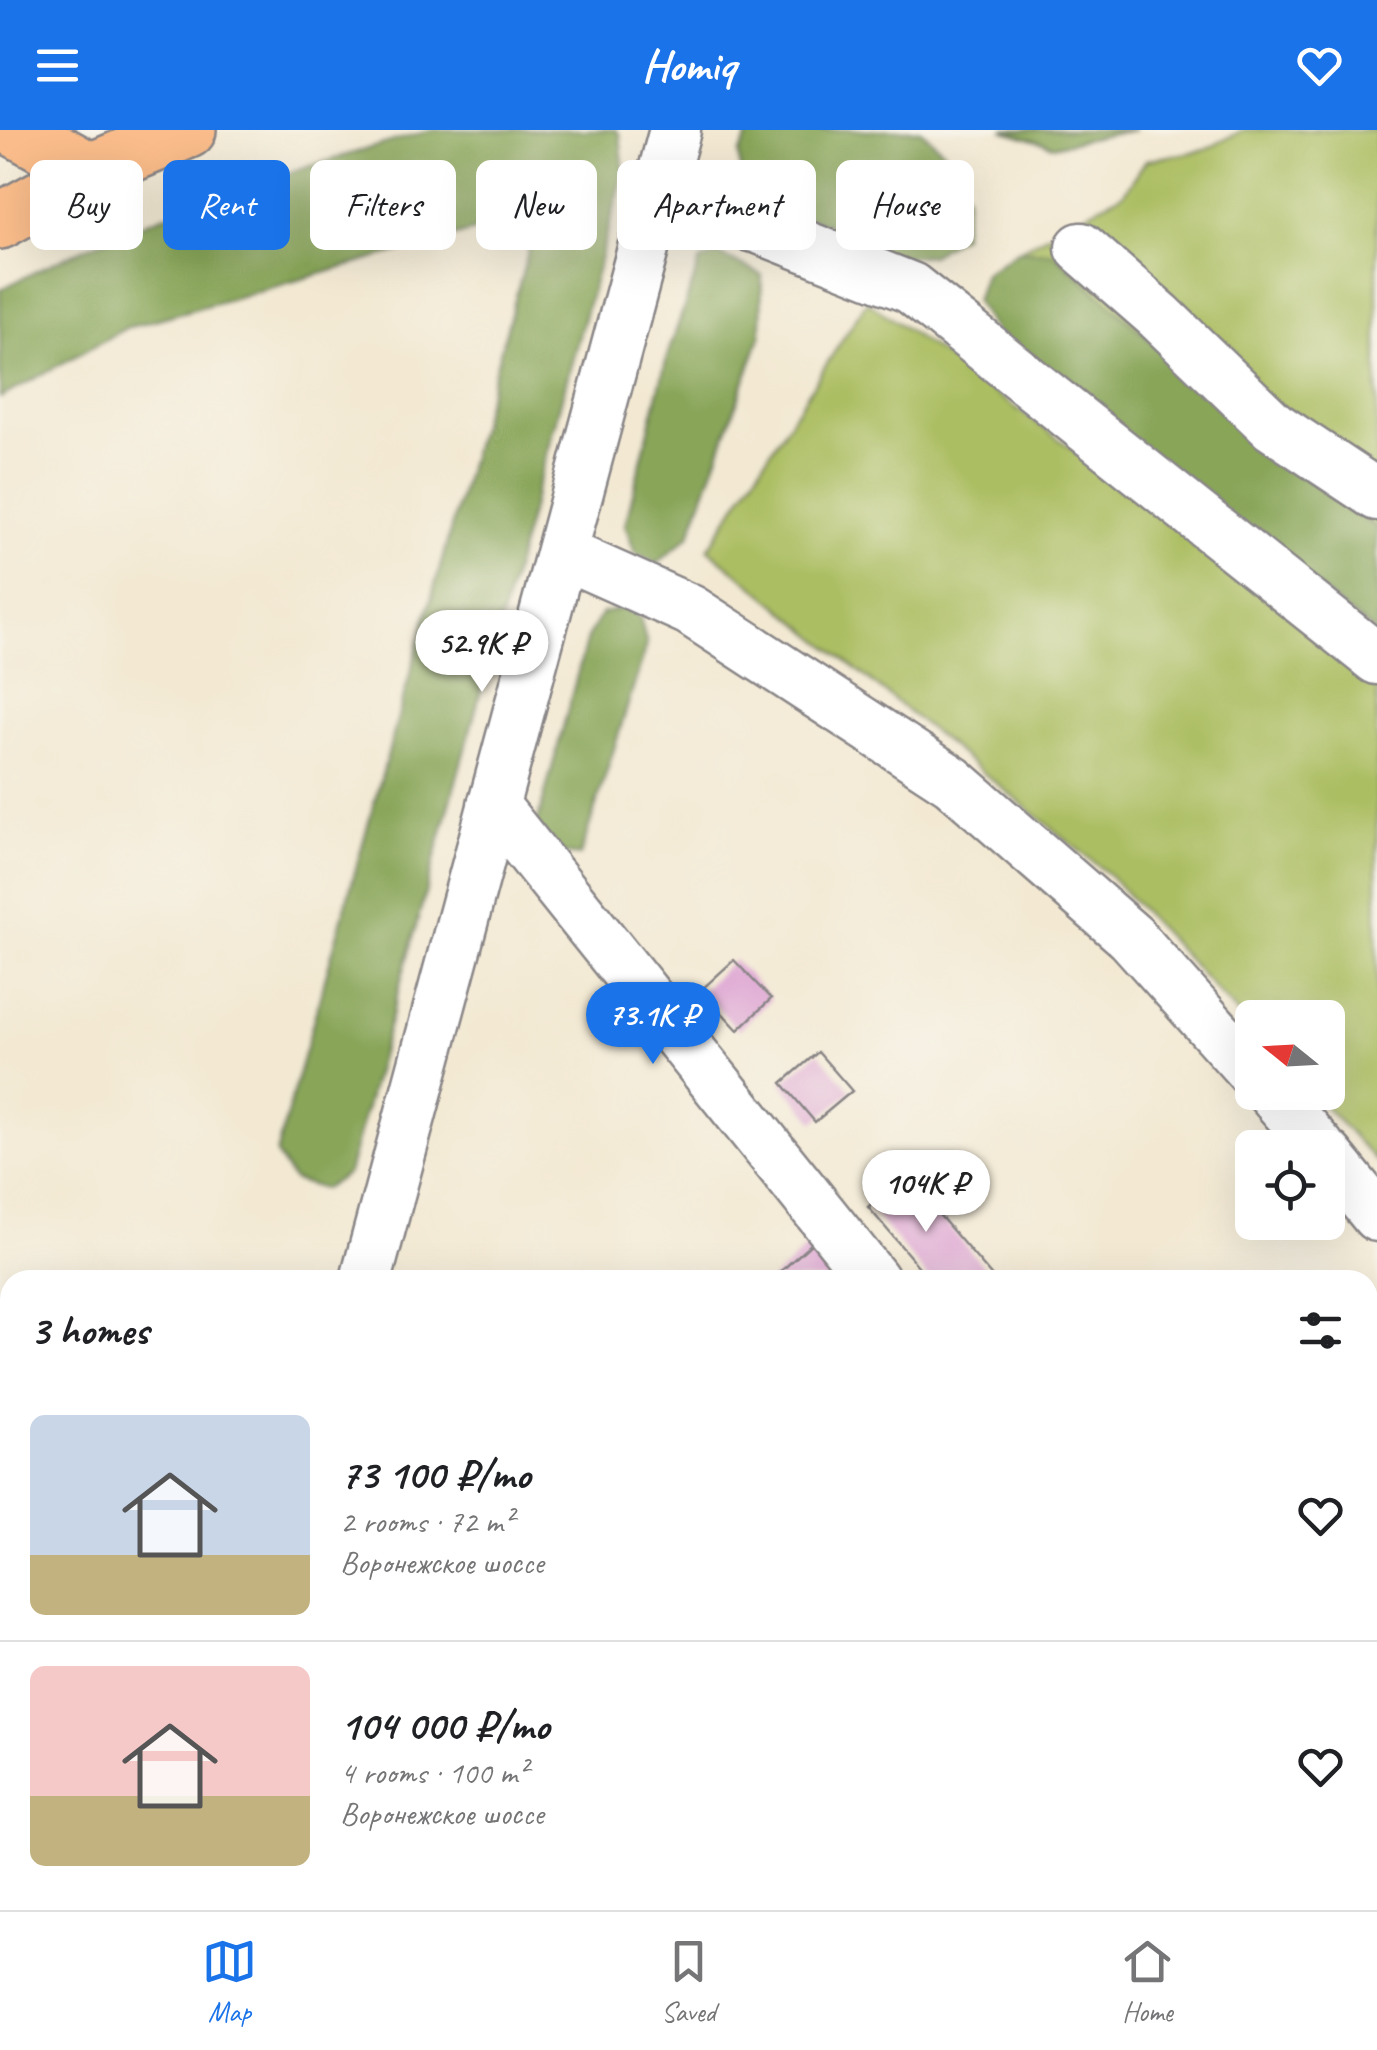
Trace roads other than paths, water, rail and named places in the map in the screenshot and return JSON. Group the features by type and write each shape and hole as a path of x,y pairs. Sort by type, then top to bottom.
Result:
{"main road":[{"path":"17,130 71,160"},
{"path":"117,160 188,130"},
{"path":"0,221 30,205"}],"street":[{"path":"667,160 675,130"},
{"path":"1081,248 1159,316 1273,426 1377,495"},
{"path":"369,1270 643,250"},
{"path":"814,250 910,288 1377,660"},
{"path":"562,553 690,610 952,782 1131,936 1235,1053"},
{"path":"494,805 866,1270"},
{"path":"1287,1110 1304,1130"},
{"path":"1345,1177 1377,1216"}]}
